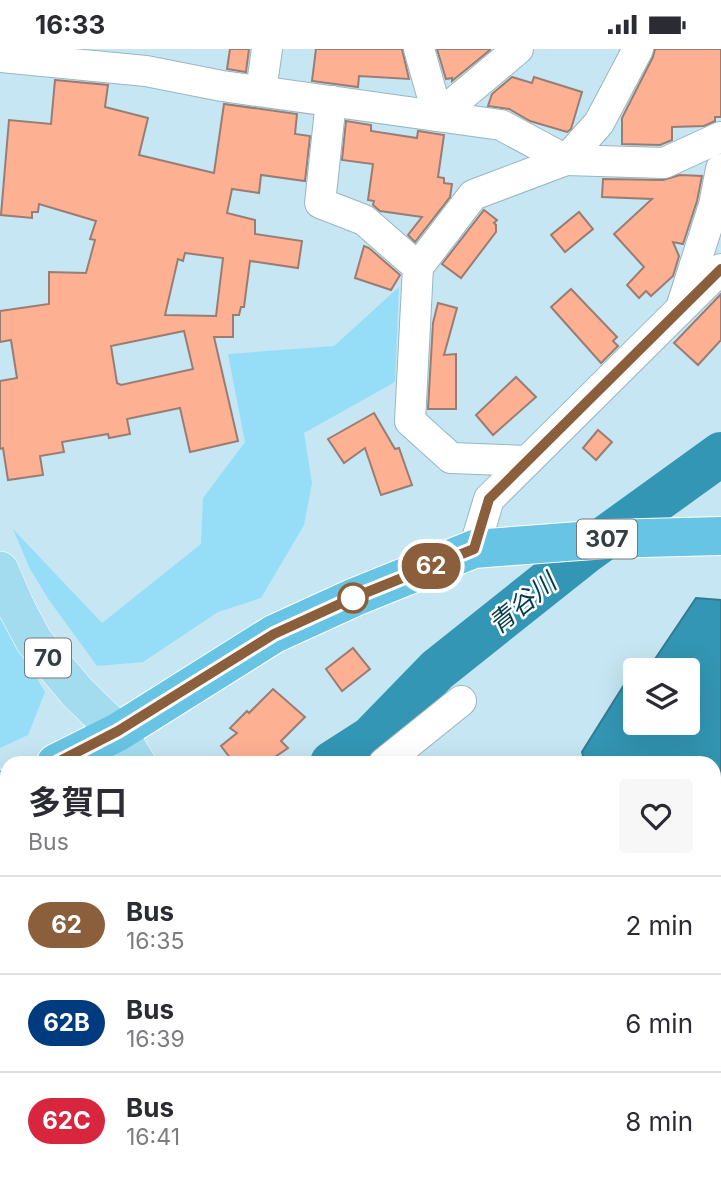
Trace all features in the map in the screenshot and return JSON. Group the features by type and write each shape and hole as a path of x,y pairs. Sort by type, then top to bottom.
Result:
{"highway":[{"name":"307","path":"88,756 128,747 274,634 355,597 474,549 520,544 707,536"}],"main road":[{"name":"70","path":"0,570 34,641 128,747"}],"street":[{"path":"261,92 267,49"},
{"path":"419,49 438,116"},
{"path":"438,116 518,49"},
{"path":"566,160 599,123 638,49"},
{"path":"0,57 146,71 261,92 501,125 566,160"},
{"path":"331,101 320,203 364,220 418,267"},
{"path":"527,461 451,458 410,421 418,267 473,195 566,160 664,163 721,137"},
{"path":"680,308 714,205 721,169"},
{"path":"474,549 489,499 721,269"},
{"path":"393,756 461,701"}],"shaded area":[{"path":"399,287 395,382 304,433 312,483 304,525 261,598 218,612 143,662 97,666 49,600 30,569 13,529 102,623 201,544 203,498 245,442 228,354 334,346"},
{"path":"696,598 721,600 721,756 583,756 582,752 623,687 623,735 700,735 700,658 656,658"},
{"path":"0,616 45,692 28,735 0,748"}],"building":[{"path":"230,49 249,49 246,72 227,69"},
{"path":"316,49 402,49 409,79 359,76 358,87 312,81"},
{"path":"437,49 490,50 452,81 452,78 446,79"},
{"path":"655,49 721,49 721,117 715,117 715,121 704,126 672,127 672,140 660,145 622,144 622,118"},
{"path":"512,77 532,83 534,77 582,92 571,129 567,132 530,121 509,109 488,106 492,94"},
{"path":"55,80 108,85 105,107 148,118 139,155 214,173 224,104 297,114 295,134 310,136 305,181 261,175 259,193 232,189 227,213 255,220 255,234 302,241 298,268 250,261 244,307 241,307 239,315 233,315 233,337 214,337 238,441 190,452 180,408 127,419 130,434 109,438 108,434 62,442 64,452 40,456 43,475 8,480 3,448 0,449 0,381 17,378 11,340 0,342 0,311 49,304 49,272 86,273 95,240 90,239 96,221 39,204 38,212 32,212 32,218 1,215 9,120 51,124","holes":["185,253 223,258 216,316 165,315 178,259 183,261","184,331 193,369 121,385 117,383 111,346"]},
{"path":"346,121 371,125 371,131 417,138 418,131 444,135 438,177 444,178 444,183 452,184 450,197 415,242 408,235 422,217 380,211 373,205 374,201 368,200 373,164 342,160"},
{"path":"680,175 702,176 683,244 673,242 679,256 673,276 651,296 646,291 639,298 627,285 644,267 614,234 652,199 602,197 603,179 663,180"},
{"path":"484,210 497,220 494,223 496,232 461,278 442,264"},
{"path":"579,212 593,229 565,252 551,235"},
{"path":"364,246 400,275 391,290 355,278"},
{"path":"571,289 617,337 613,341 618,346 601,363 551,307"},
{"path":"721,294 721,340 698,365 674,343"},
{"path":"438,303 457,308 444,355 456,354 456,409 428,409 433,323"},
{"path":"516,377 536,397 493,435 476,415"},
{"path":"374,413 395,449 399,448 412,485 381,495 365,448 344,463 328,439"},
{"path":"598,430 612,442 596,460 583,448"},
{"path":"353,648 370,669 342,691 326,669"},
{"path":"273,689 305,717 281,741 288,748 276,756 229,756 221,746 237,733 230,728 247,711 249,713"}],"waterway":[{"name":"青谷川","path":"343,756 371,738 437,670 584,553 721,454"}],"bus line":[{"name":"62","path":"70,756 118,731 274,634 355,597 474,549 489,499 721,269"}]}
